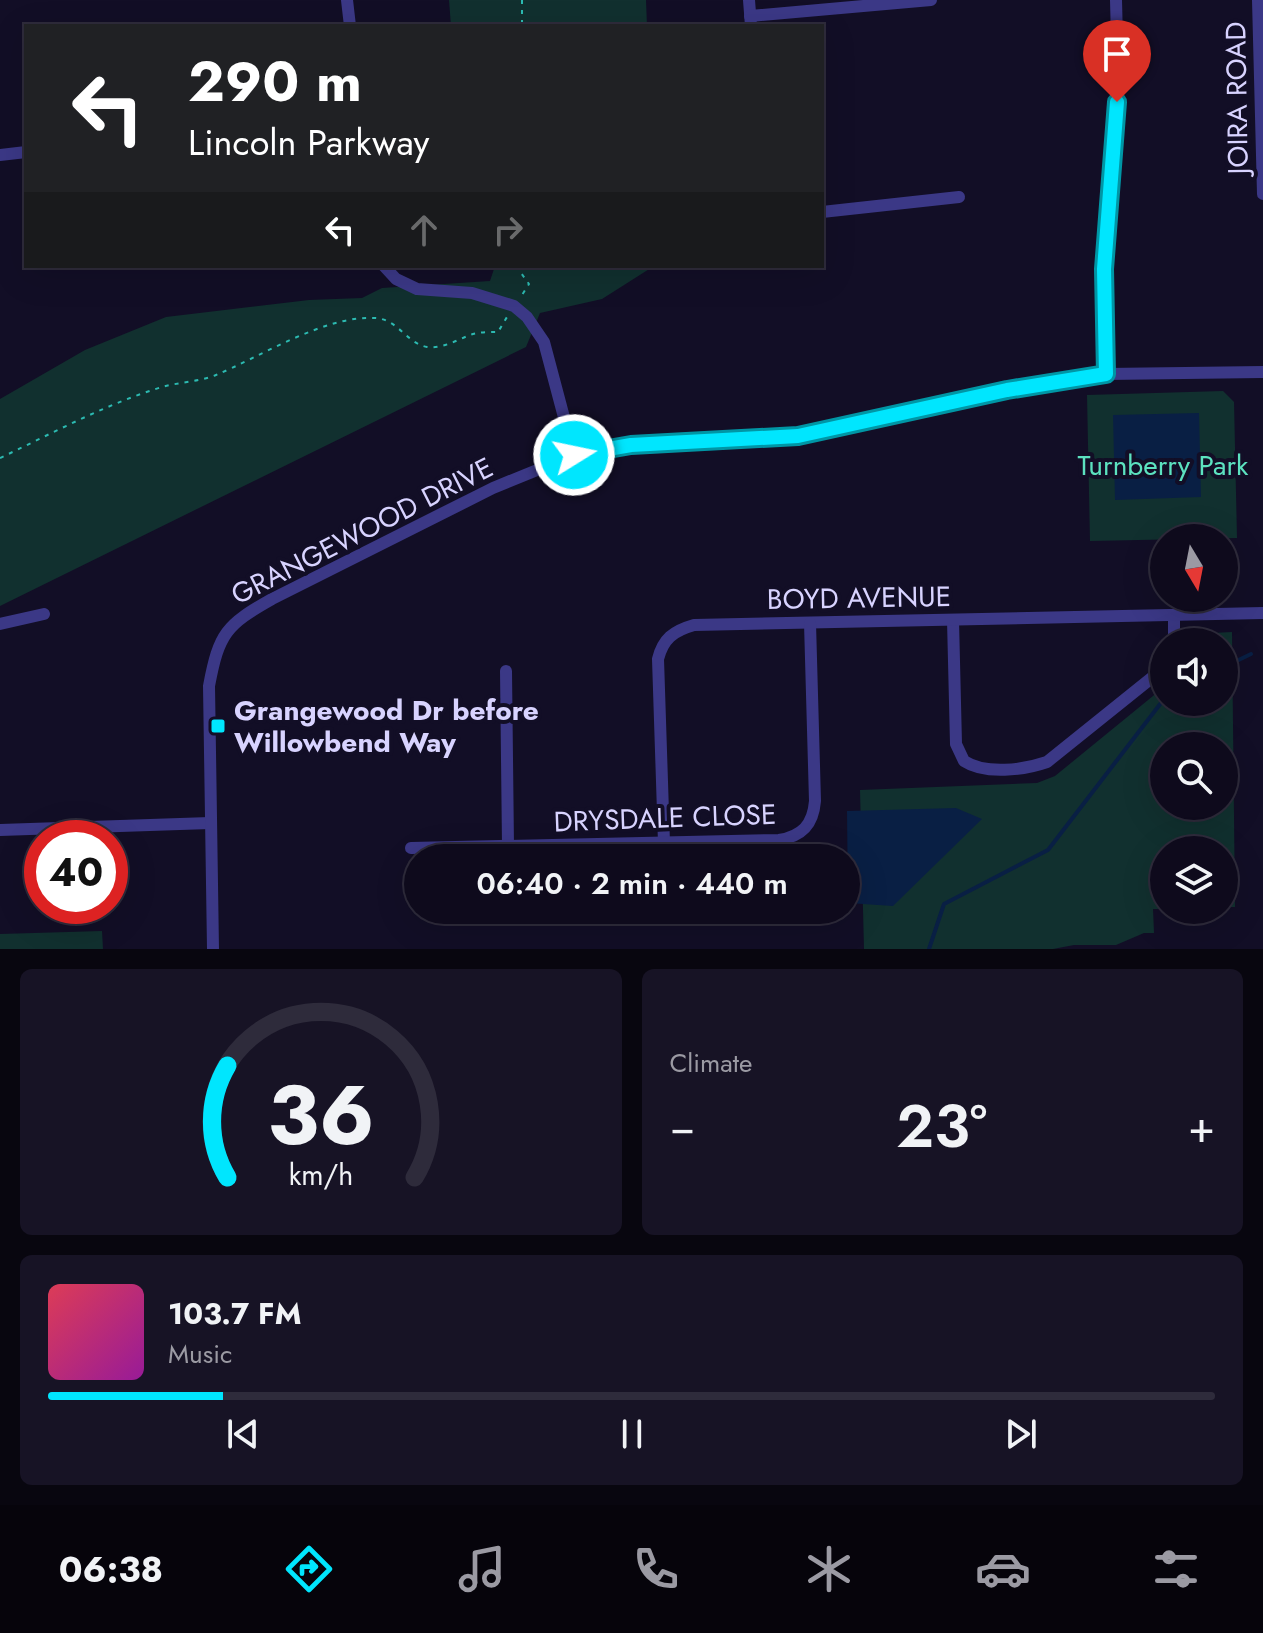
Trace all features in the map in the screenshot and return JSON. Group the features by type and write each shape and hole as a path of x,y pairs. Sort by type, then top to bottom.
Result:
{"street":[{"path":"347,0 350,24"},
{"path":"749,0 750,21 931,0"},
{"path":"1106,374 1104,269 1118,77 1116,0"},
{"name":"JOIRA ROAD","path":"1258,0 1263,194"},
{"path":"0,155 24,152"},
{"path":"824,212 959,197"},
{"path":"386,268 396,279 417,289 472,293 514,306 527,317 544,342 574,455"},
{"name":"GRANGEWOOD DRIVE","path":"213,949 209,686 216,650 227,630 242,616 272,599 493,488 574,455 631,445 798,436 1007,390 1106,374 1263,372"},
{"name":"BOYD AVENUE","path":"664,843 658,659 661,647 669,636 694,625 1263,613"},
{"path":"0,624 44,614"},
{"path":"1174,616 1174,628"},
{"path":"953,620 956,744 964,761 981,769 1029,767 1047,762 1150,679"},
{"name":"DRYSDALE CLOSE","path":"612,844 779,840 799,834 812,821 815,801 810,623"},
{"path":"506,671 508,844"},
{"path":"0,830 210,823"}],"path":[{"path":"522,0 522,24"},
{"path":"0,458 111,406 163,387 213,377 274,345 340,323 376,318 395,324 410,340 428,347 450,344 476,333 498,332 529,284 517,268"}],"green space":[{"path":"449,0 646,0 647,24 451,24"},
{"path":"494,268 651,268 602,299 540,313 526,347 0,606 0,399 85,350 166,317 309,300 362,298 382,288 490,281"},
{"name":"Turnberry Park","path":"1223,391 1234,402 1237,524 1150,524 1150,540 1090,541 1087,395"},
{"path":"1150,698 1150,716 1233,716 1233,732 1150,732 1150,820 1234,820 1234,836 1150,836 1150,924 1154,924 1154,933 1144,933 1116,945 1074,945 1053,949 864,949 860,790 1037,783 1055,776"},
{"path":"102,931 103,949 0,949 0,934"}],"water":[{"path":"1199,413 1201,497 1115,500 1113,415"},
{"path":"956,808 982,819 893,906 860,904 860,844 847,844 847,811"}],"waterway":[{"path":"1238,660 1251,654"},
{"path":"929,949 944,904 1048,850 1151,716"}],"place":[{"name":"Grangewood Dr before Willowbend Way","path":"218,726"}],"route":[{"path":"574,455 631,445 798,436 1007,390 1106,374 1104,269 1117,102"}]}
